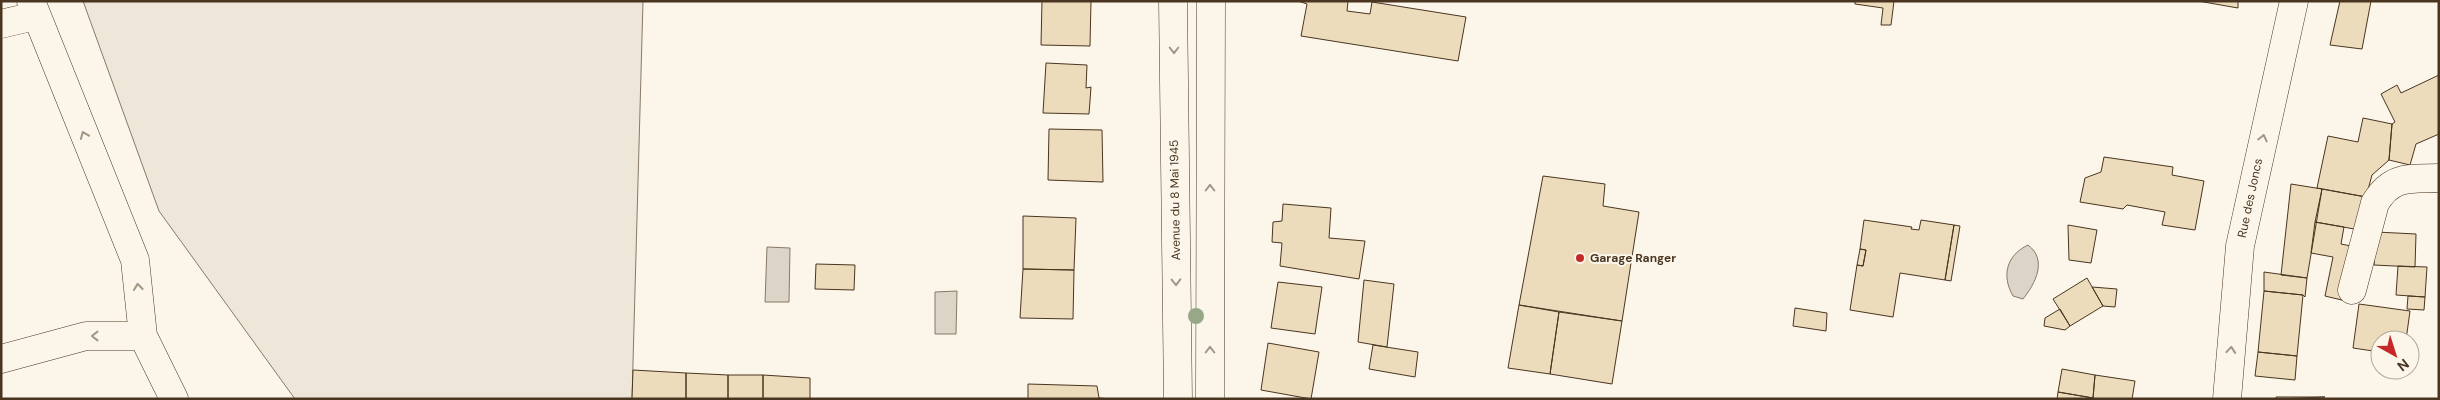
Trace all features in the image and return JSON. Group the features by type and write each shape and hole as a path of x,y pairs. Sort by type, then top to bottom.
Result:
{"main road":[{"name":"Avenue du 8 Mai 1945","path":"1174,1 1178,399"},
{"path":"1210,399 1211,1"},
{"name":"Rue des Joncs","path":"2227,399 2240,246 2294,1"},
{"path":"1,24 33,9 135,260 143,336 174,399"},
{"path":"2352,290 2376,203 2383,191 2398,180 2439,178"},
{"path":"1,359 86,336 143,336"}],"shaded area":[{"path":"83,1 643,1 632,399 295,399 159,211"},
{"path":"2028,245 2034,251 2037,258 2038,272 2032,286 2023,299 2013,296 2007,281 2007,273 2008,266 2015,254"},
{"path":"767,247 790,248 789,302 765,302"},
{"path":"957,291 956,334 935,334 935,292"}],"building":[{"path":"1042,1 1091,1 1090,46 1041,45"},
{"path":"1298,1 1348,1 1347,11 1370,14 1372,2 1466,17 1458,61 1301,36 1307,4"},
{"path":"1855,1 1894,1 1891,25 1881,25 1883,8 1855,4"},
{"path":"2198,1 2238,1 2238,8"},
{"path":"2340,1 2371,1 2362,49 2330,45"},
{"path":"1046,63 1087,65 1086,88 1091,87 1089,114 1043,113"},
{"path":"2439,75 2439,134 2416,144 2410,165 2389,160 2392,124 2395,122 2381,94 2397,85 2401,93"},
{"path":"2363,118 2392,124 2389,160 2372,175 2366,197 2317,188 2328,136 2358,142"},
{"path":"1049,129 1102,130 1103,182 1048,180"},
{"path":"2104,157 2173,167 2172,175 2204,181 2195,230 2162,225 2165,212 2127,205 2123,209 2080,202 2085,178 2101,172"},
{"name":"Garage Ranger","path":"1543,176 1605,184 1603,206 1639,212 1622,321 1519,305"},
{"path":"2291,184 2322,189 2307,278 2281,275"},
{"path":"2322,189 2366,197 2360,230 2315,222"},
{"path":"1283,204 1331,208 1329,238 1365,241 1359,279 1280,266 1282,243 1272,242 1273,222 1282,221"},
{"path":"1023,216 1076,218 1074,270 1023,269"},
{"path":"1864,220 1912,227 1911,229 1919,230 1921,220 1954,225 1945,280 1900,273 1893,317 1850,310 1857,265 1863,266 1866,250 1860,249"},
{"path":"2315,222 2344,227 2341,244 2356,247 2346,301 2325,296 2333,257 2311,253"},
{"path":"1954,225 1960,226 1951,281 1945,280"},
{"path":"2068,225 2097,230 2091,263 2069,260"},
{"path":"2376,232 2416,234 2415,267 2374,265"},
{"path":"1860,249 1866,250 1863,266 1857,265"},
{"path":"816,264 855,265 854,290 815,289"},
{"path":"2398,266 2427,267 2425,297 2396,295"},
{"path":"1023,269 1074,270 1073,319 1020,318"},
{"path":"2264,272 2307,278 2305,297 2303,295 2264,291"},
{"path":"2087,278 2103,306 2070,326 2053,299"},
{"path":"1364,280 1394,284 1387,347 1358,342"},
{"path":"1278,282 1322,287 1315,334 1271,328"},
{"path":"2092,287 2117,289 2115,307 2103,306"},
{"path":"2264,291 2303,295 2297,356 2258,352"},
{"path":"2408,296 2425,297 2424,310 2407,309"},
{"path":"2359,304 2410,311 2407,330 2370,330 2370,351 2353,348"},
{"path":"1519,305 1559,312 1550,374 1508,368"},
{"path":"1795,308 1827,313 1826,331 1793,326"},
{"path":"2060,309 2070,326 2065,330 2044,326 2045,318"},
{"path":"1559,312 1622,321 1612,384 1550,374"},
{"path":"1268,343 1319,352 1311,399 1261,390"},
{"path":"1373,345 1418,352 1415,377 1369,369"},
{"path":"2258,352 2297,356 2295,380 2255,376"},
{"path":"2062,369 2095,375 2093,398 2058,392"},
{"path":"633,370 686,373 686,399 632,399"},
{"path":"686,373 728,375 728,399 686,399"},
{"path":"728,375 763,375 763,399 728,399"},
{"path":"763,375 810,378 810,399 763,399"},
{"path":"2095,375 2135,381 2132,399 2057,399 2058,392 2093,398"},
{"path":"1028,384 1097,386 1099,398 1113,399 1028,399"},
{"path":"2276,397 2325,397 2276,399"}],"place":[{"name":"Garage Ranger","path":"1580,258"}]}
